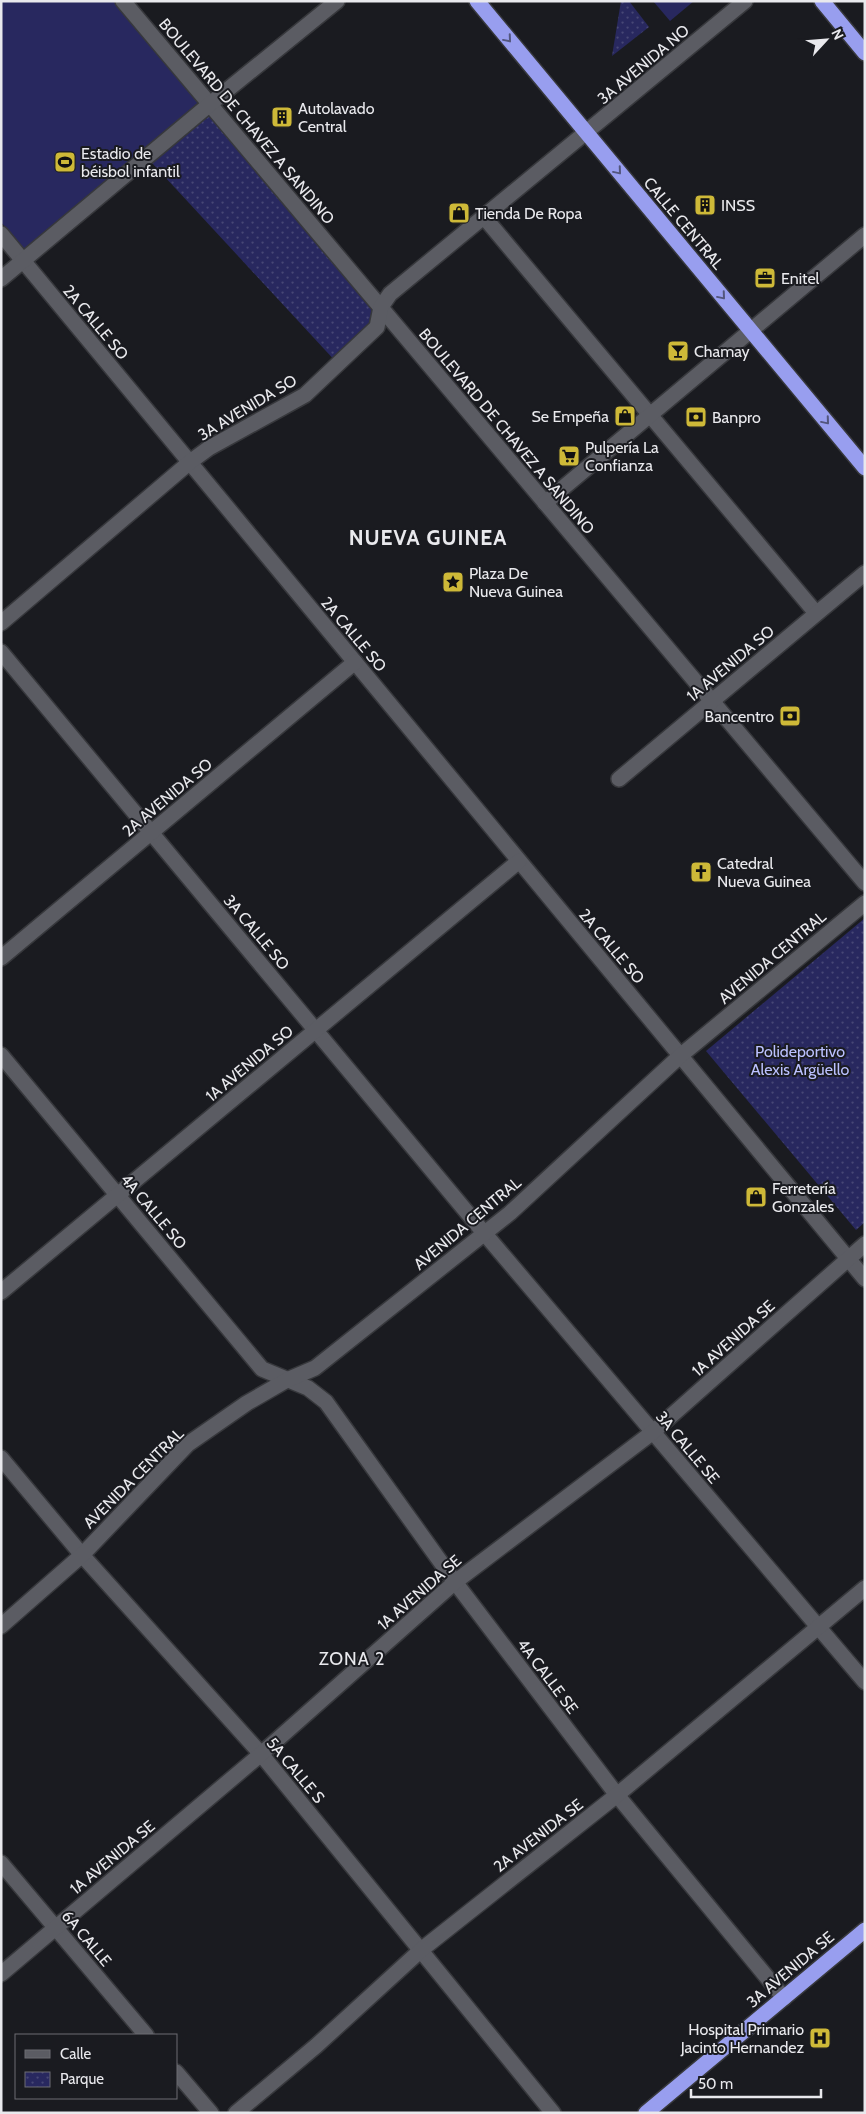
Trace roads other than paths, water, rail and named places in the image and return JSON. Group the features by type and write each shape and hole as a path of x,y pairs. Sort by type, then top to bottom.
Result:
{"highway":[{"name":"CALLE CENTRAL","path":"477,1 865,468"},
{"path":"822,1 865,53"},
{"name":"3A AVENIDA SE","path":"646,2113 865,1930"}],"street":[{"name":"BOULEVARD DE CHAVEZ A SANDINO","path":"123,1 865,883"},
{"path":"1,279 210,104 337,1"},
{"name":"3A AVENIDA NO","path":"587,134 745,1"},
{"name":"3A AVENIDA SO","path":"1,622 190,462 209,448 305,395 377,327 381,307 390,294 587,134"},
{"path":"484,217 816,613"},
{"name":"2A CALLE SO","path":"1,234 865,1279"},
{"path":"545,503 865,236"},
{"name":"1A AVENIDA SO","path":"619,779 865,573"},
{"name":"3A CALLE SO","path":"1,652 485,1234"},
{"name":"2A AVENIDA SO","path":"1,958 355,662"},
{"name":"1A AVENIDA SO","path":"1,1292 519,861"},
{"name":"AVENIDA CENTRAL","path":"1,1626 82,1555 188,1444 247,1402 287,1380 315,1368 485,1234 680,1056 865,903"},
{"name":"4A CALLE SO","path":"1,1055 262,1370 287,1380"},
{"name":"3A CALLE SE","path":"485,1234 865,1682"},
{"name":"1A AVENIDA SE","path":"1,1974 261,1754 455,1582 654,1432 865,1244"},
{"name":"4A CALLE SE","path":"287,1380 308,1388 326,1402 455,1582 617,1795 784,1998"},
{"name":"5A CALLE S","path":"1,1458 82,1555 261,1754 553,2113"},
{"name":"2A AVENIDA SE","path":"236,2113 316,2046 421,1950 617,1795 865,1588"},
{"name":"6A CALLE","path":"1,1863 145,2034"},
{"path":"178,2074 210,2113"}],"place":[{"name":"Autolavado Central","path":"282,117"},
{"name":"Estadio de béisbol infantil","path":"65,162"},
{"name":"INSS","path":"705,205"},
{"name":"Tienda De Ropa","path":"459,213"},
{"name":"Enitel","path":"765,278"},
{"name":"Chamay","path":"678,351"},
{"name":"Se Empeña","path":"625,416"},
{"name":"Banpro","path":"696,417"},
{"name":"Pulpería La Confianza","path":"569,456"},
{"name":"Plaza De Nueva Guinea","path":"453,582"},
{"name":"Bancentro","path":"790,716"},
{"name":"Catedral Nueva Guinea","path":"701,872"},
{"name":"Ferretería Gonzales","path":"756,1197"},
{"name":"Hospital Primario Jacinto Hernandez","path":"820,2038"}],"district":[{"name":"NUEVA GUINEA","path":"428,538"},
{"name":"ZONA 2","path":"352,1659"}],"park label":[{"name":"Polideportivo Alexis Argüello","path":"800,1060"}]}
